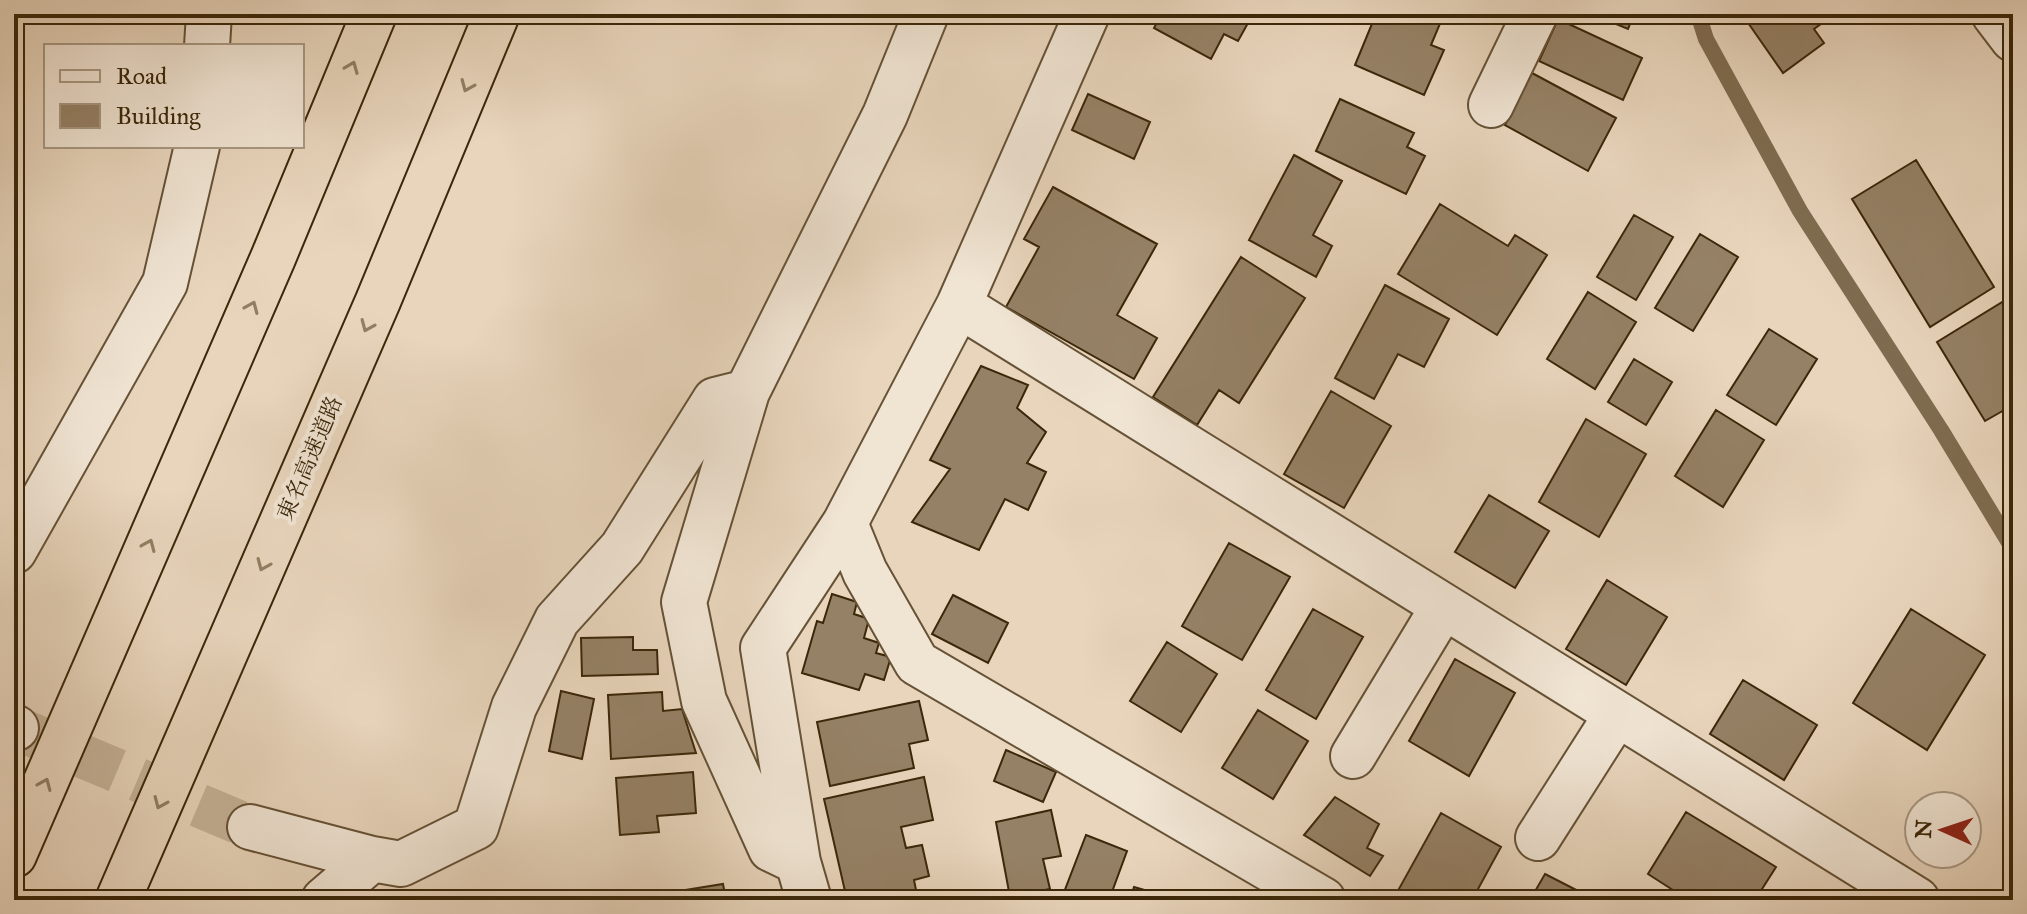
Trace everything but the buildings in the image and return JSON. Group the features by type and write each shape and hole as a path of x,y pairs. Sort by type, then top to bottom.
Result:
{"highway":[{"path":"14,855 273,258 374,14"},
{"name":"東名高速道路","path":"118,900 378,301 497,14"}],"street":[{"path":"207,44 209,14"},
{"path":"804,881 771,849 704,701 684,602 747,392 885,115 926,14"},
{"path":"804,881 763,648 845,523 959,305 1087,14"},
{"path":"1491,105 1535,14"},
{"path":"1994,14 2013,39"},
{"path":"14,551 165,283 197,148"},
{"path":"959,305 1917,900"},
{"path":"250,827 401,864 476,827 514,707 557,620 622,548 715,400 747,392"},
{"path":"845,523 865,572 917,663 1323,900"},
{"path":"1353,756 1443,607"},
{"path":"1538,838 1617,714"},
{"path":"324,900 372,859"}],"waterway":[{"path":"1698,14 1706,39 1800,211 1941,430 2013,549"}],"tunnel":[{"path":"16,728 250,827"}]}
